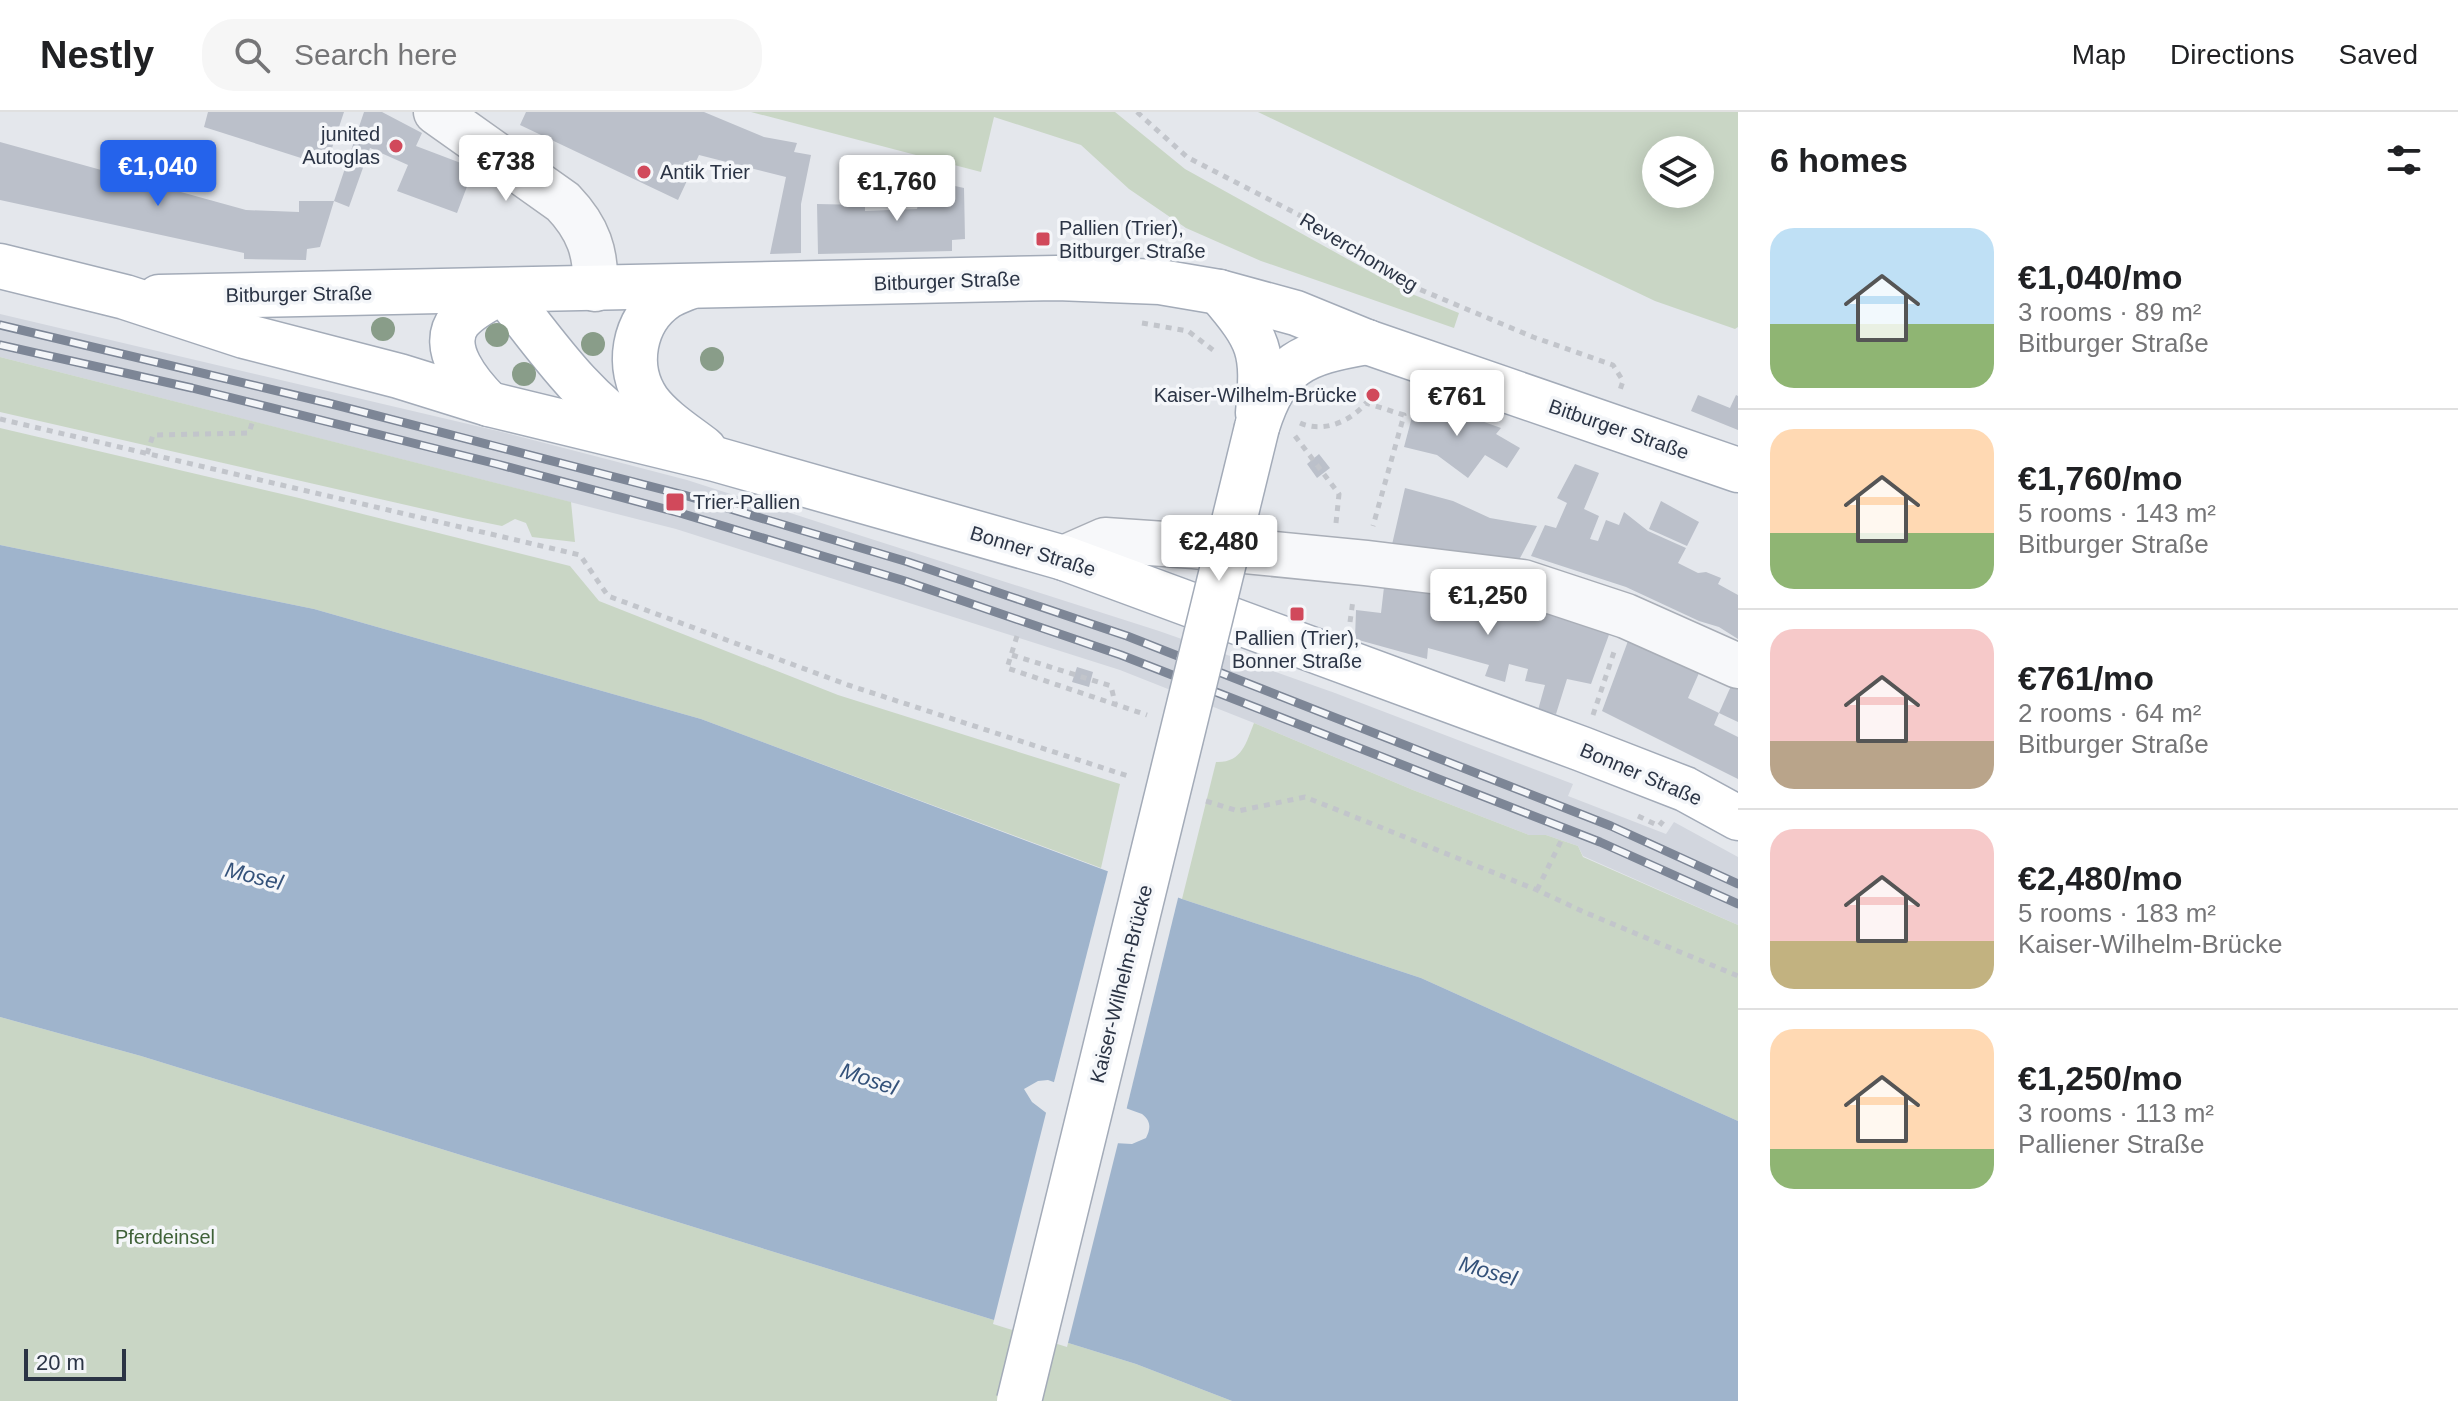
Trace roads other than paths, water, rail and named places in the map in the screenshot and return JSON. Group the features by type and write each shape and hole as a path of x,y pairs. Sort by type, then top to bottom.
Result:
{"main road":[{"path":"0,266 125,297"},
{"name":"Bitburger Straße","path":"125,297 1057,278 1160,282 1219,292 1296,313 1367,342 1738,470"},
{"path":"689,287 668,297 645,322 636,343 635,366 640,385 653,407 715,459"},
{"path":"489,404 463,373 455,355 453,338 463,316 503,291 577,382 621,422 655,443"},
{"name":"Kaiser-Wilhelm-Brücke","path":"1219,292 1246,324 1258,347 1261,377 1276,432"},
{"name":"Bonner Straße","path":"125,297 244,336 399,376 489,404 715,459 1064,558 1597,755 1685,789 1738,818"},
{"name":"Kaiser-Wilhelm-Brücke","path":"1019,1401 1276,432 1272,389 1292,367 1330,350 1367,342"}],"street":[{"path":"436,112 574,213 591,240 596,271 595,289"},
{"path":"1064,558 1105,540 1356,552 1523,582 1626,616 1738,666"}],"water":[{"name":"Mosel","path":"0,545 314,609 701,719 1182,899 1421,978 1738,1121 1738,1401 1232,1401 1136,1364 141,1056 0,1017","holes":["1048,1080 1142,1114 1149,1125 1146,1138 1132,1144 1114,1143 1049,1115 1032,1102 1024,1089 1038,1081"]}],"railway":[{"path":"0,325 328,403 684,495 908,562 1127,636 1611,826 1738,884"},
{"path":"0,345 192,388 497,464 680,513 905,581 1121,655 1600,842 1738,904"}],"place":[{"name":"junited Autoglas","path":"396,146"},
{"name":"Antik Trier","path":"644,172"},
{"name":"Pallien (Trier), Bitburger Straße","path":"1043,239"},
{"name":"Kaiser-Wilhelm-Brücke","path":"1373,395"},
{"name":"Trier-Pallien","path":"675,502"},
{"name":"Pallien (Trier), Bonner Straße","path":"1297,614"}],"park label":[{"name":"Pferdeinsel","path":"165,1237"}]}
